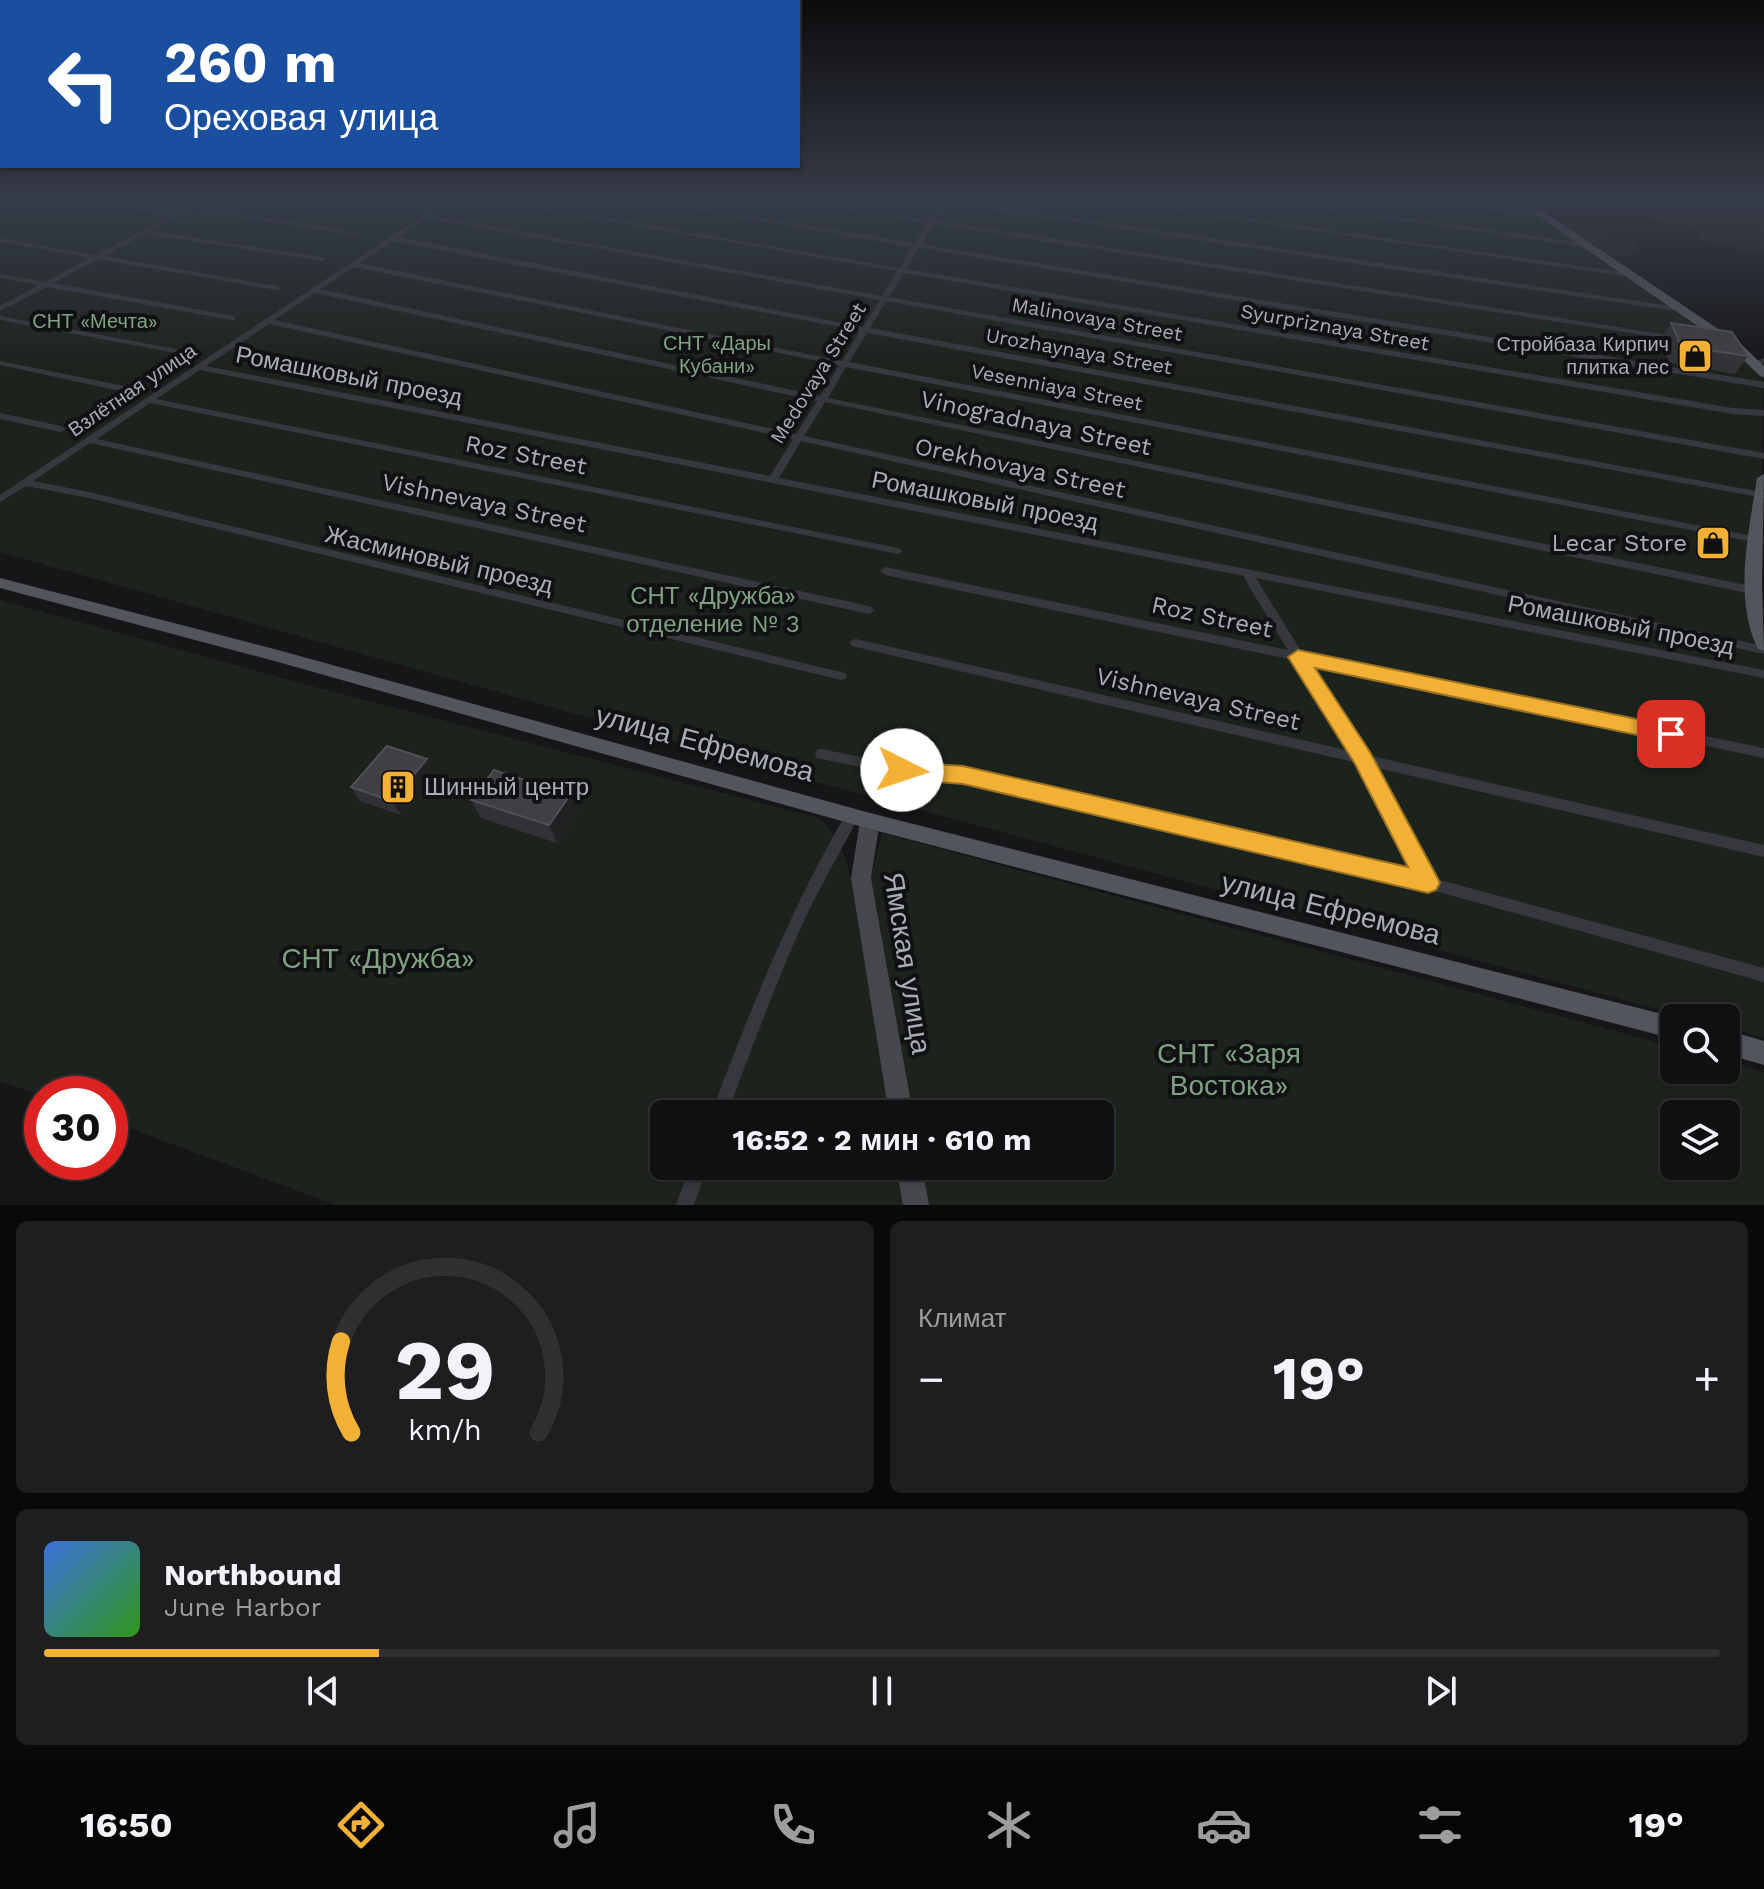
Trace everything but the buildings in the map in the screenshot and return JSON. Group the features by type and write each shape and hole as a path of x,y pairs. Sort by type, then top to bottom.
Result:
{"main road":[{"path":"1603,257 1760,361 1764,373"},
{"path":"1764,478 1752,590 1764,648"},
{"name":"улица Ефремова","path":"0,583 292,660 861,818 1660,1024"},
{"path":"1740,1046 1764,1053"}],"street":[{"path":"0,309 97,257"},
{"path":"98,257 276,288"},
{"path":"310,257 322,259"},
{"name":"Взлётная улица","path":"0,499 361,257"},
{"name":"Urozhaynaya Street","path":"489,257 865,330 1762,495"},
{"name":"Malinovaya Street","path":"651,257 1764,456"},
{"name":"Syurpriznaya Street","path":"816,257 1417,360 1733,411 1764,413"},
{"name":"Medovaya Street","path":"772,481 910,257"},
{"path":"980,257 1764,385"},
{"path":"1151,257 1691,341"},
{"path":"1325,257 1682,310"},
{"path":"1506,257 1630,275"},
{"name":"Vesenniaya Street","path":"351,264 845,364 1758,540"},
{"path":"0,276 232,318"},
{"name":"Vinogradnaya Street","path":"313,290 822,399 1752,590"},
{"path":"0,318 181,352"},
{"name":"Orekhovaya Street","path":"268,321 798,440 1764,648"},
{"path":"1707,343 1738,348"},
{"path":"0,363 125,389"},
{"name":"Ромашковый проезд","path":"199,367 1764,674"},
{"name":"Roz Street","path":"147,400 898,551"},
{"path":"0,416 61,429"},
{"name":"Vishnevaya Street","path":"89,440 869,610"},
{"name":"Жасминовый проезд","path":"27,483 89,495 841,676"},
{"name":"Roz Street","path":"885,571 1764,753"},
{"path":"1248,572 1362,758 1428,883"},
{"name":"Vishnevaya Street","path":"856,643 1764,851"},
{"name":"улица Ефремова","path":"821,754 902,770 963,775 1428,883 1764,975"},
{"path":"725,1100 767,985 817,873 861,818"},
{"name":"Ямская улица","path":"861,818 861,878 899,1100"},
{"path":"685,1205 694,1180"},
{"path":"912,1180 916,1205"}],"green space":[{"path":"0,257 1600,257 1764,373 1758,630 1764,645 1764,1038 1740,1031 1740,1004 1660,1004 1660,1010 817,782 0,552"},
{"name":"СНТ «Дружба»","path":"0,600 315,687 819,818 839,844 850,877 859,878 894,1100 650,1100 650,1180 906,1180 910,1205 336,1205 128,1128 128,1076 24,1076 24,1090 0,1081"},
{"name":"СНТ «Заря Востока»","path":"882,833 1660,1043 1660,1084 1740,1084 1740,1065 1764,1072 1764,1205 916,1205 912,1180 1114,1180 1114,1100 899,1100 870,883"}],"place":[{"name":"Стройбаза Кирпич плитка лес","path":"1695,356"},
{"name":"Lecar Store","path":"1713,543"},
{"name":"Шинный центр","path":"398,787"}],"route":[{"path":"902,770 963,775 1428,883 1362,758 1298,657 1671,734"}],"park label":[{"name":"СНТ «Мечта»","path":"95,321"},
{"name":"СНТ «Дары Кубани»","path":"717,354"},
{"name":"СНТ «Дружба» отделение № 3","path":"713,610"}]}
